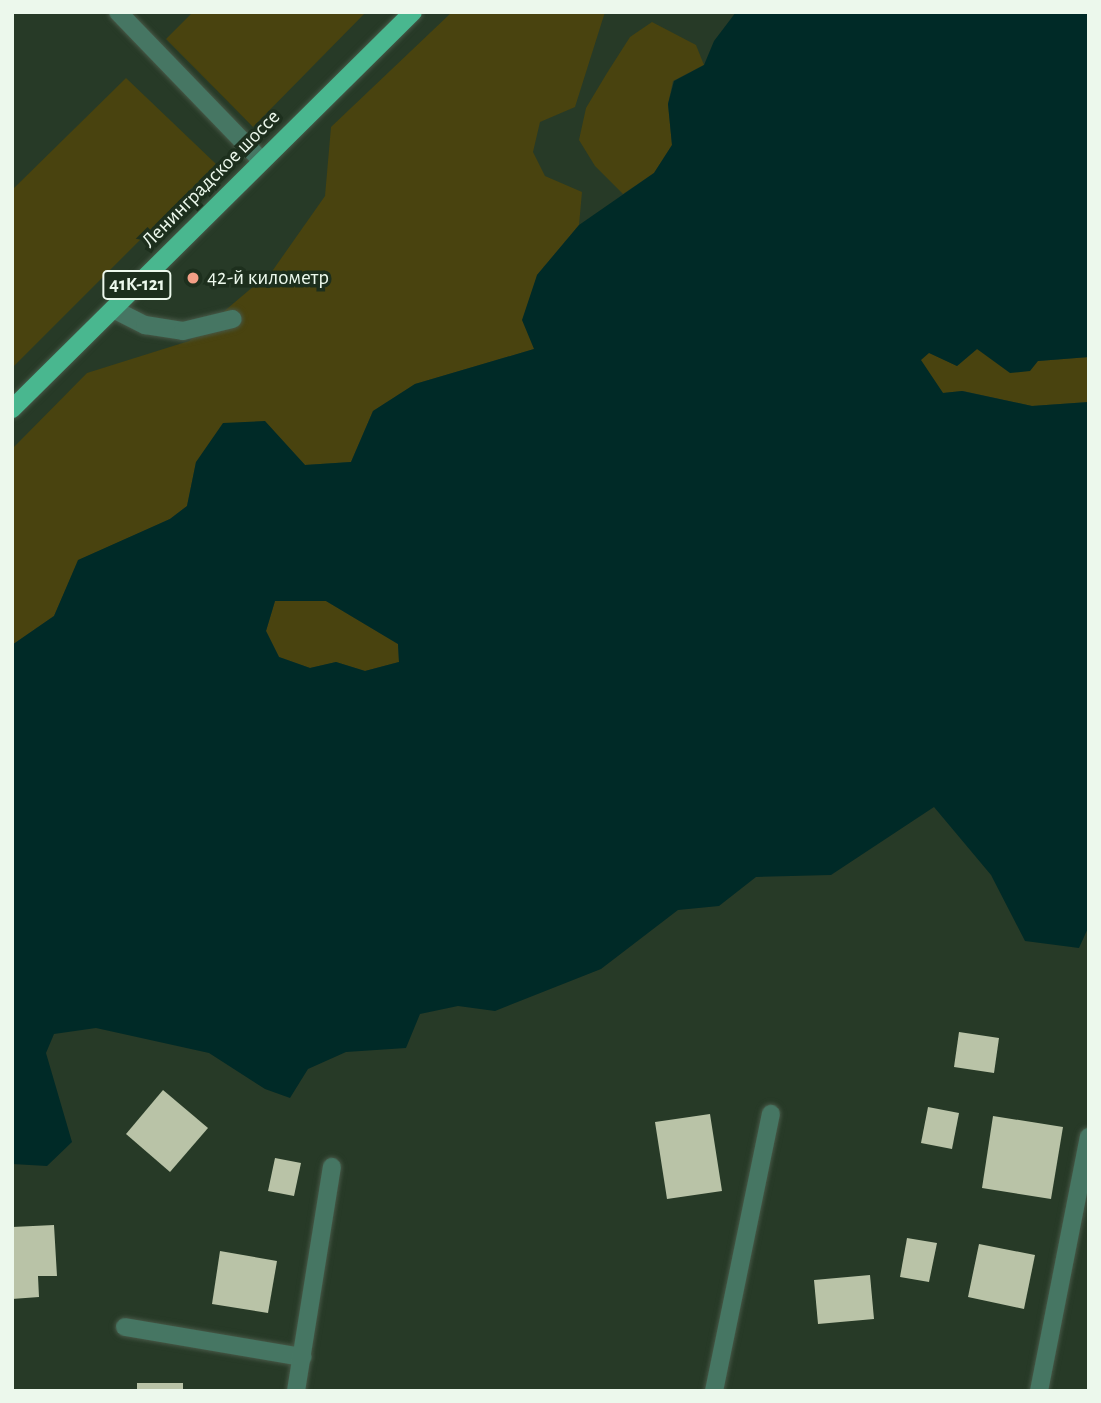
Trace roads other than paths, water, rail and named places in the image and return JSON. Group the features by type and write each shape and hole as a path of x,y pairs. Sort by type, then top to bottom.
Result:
{"main road":[{"name":"Ленинградское шоссе","path":"12,409 413,12"}],"street":[{"path":"118,12 262,162"},
{"path":"113,309 145,325 183,331 233,318"},
{"path":"714,1391 771,1114"},
{"path":"1039,1391 1089,1137"},
{"path":"296,1391 332,1167"},
{"path":"125,1327 302,1357"}],"water":[{"path":"736,12 1089,12 1089,357 1038,361 1030,371 1010,373 977,349 957,366 929,353 921,360 943,393 962,391 1032,406 1089,402 1089,926 1079,948 1025,941 991,875 934,807 831,875 756,877 719,906 678,910 601,969 495,1011 458,1006 420,1014 406,1048 346,1052 308,1069 290,1098 265,1089 209,1053 96,1028 54,1034 46,1053 72,1142 47,1166 12,1164 12,645 54,616 78,560 170,519 187,506 196,462 223,423 265,421 305,465 351,462 373,411 415,384 534,349 522,320 537,275 579,225 654,173 672,145 668,104 674,81 704,65 714,41","holes":["275,601 326,601 398,644 399,662 365,671 336,662 310,668 279,657 266,631"]}],"place":[{"name":"42-й километр","path":"193,278"}]}
